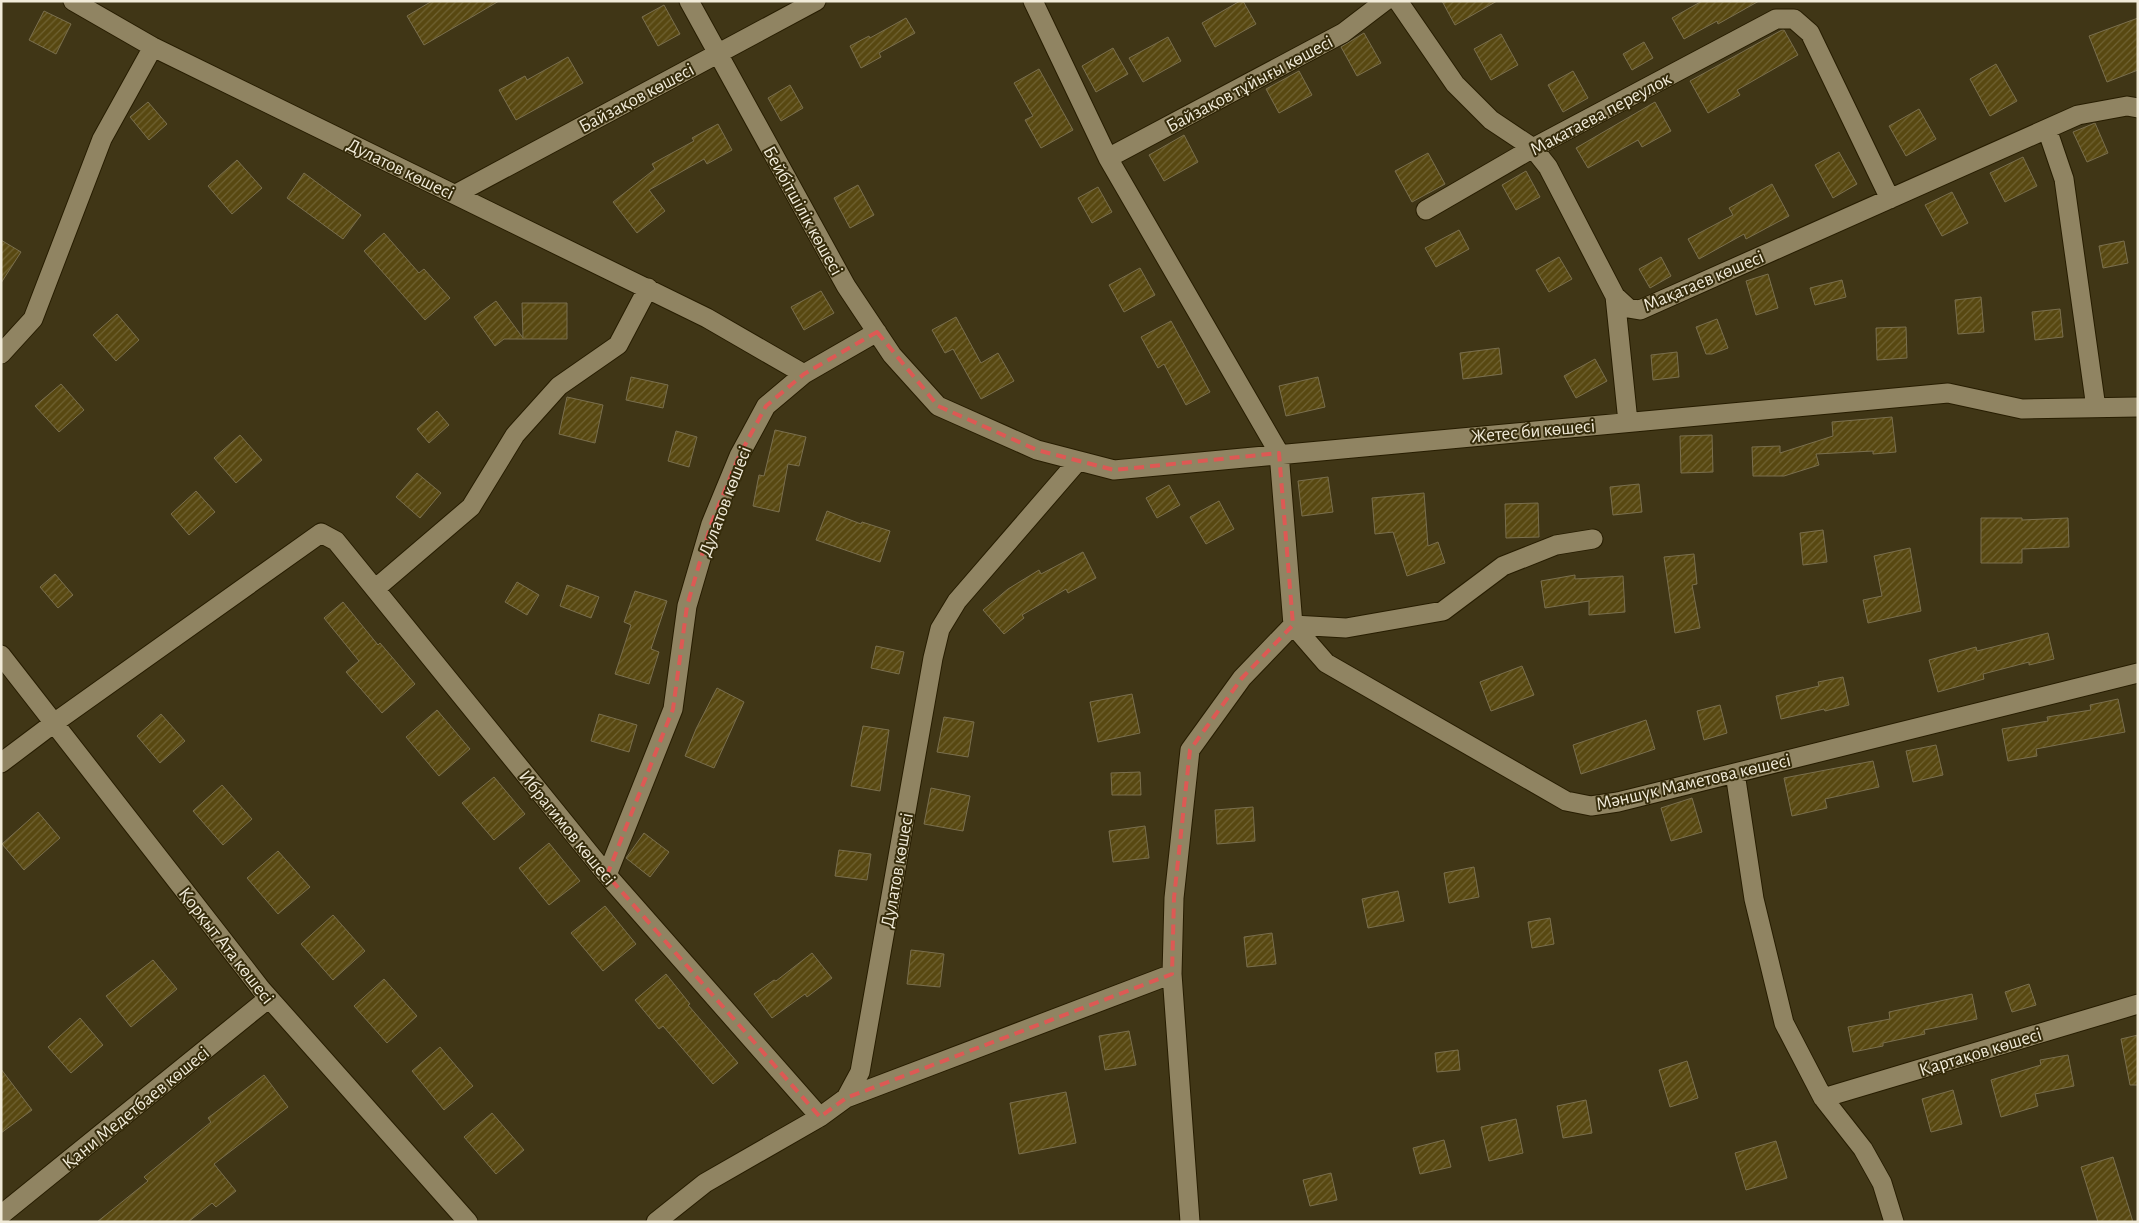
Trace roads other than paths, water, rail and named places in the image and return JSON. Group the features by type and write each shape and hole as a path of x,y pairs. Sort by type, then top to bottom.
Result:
{"street":[{"name":"Дулатов көшесі","path":"73,1 153,47 707,318 804,374"},
{"name":"Бейбітшілік көшесі","path":"689,1 846,286 892,355 938,406"},
{"name":"Байзақов көшесі","path":"456,194 816,1"},
{"path":"1033,1 1108,158 1279,453 1293,625 1242,678 1190,750 1174,898 1172,974 1190,1222"},
{"name":"Байзақов тұйығы көшесі","path":"1108,158 1344,33 1385,1"},
{"name":"Мақатаев көшесі","path":"1398,1 1455,84 1491,120 1533,148 1548,167 1616,296 1628,308 1640,310 2078,116 2127,106 2138,108"},
{"name":"Макатаева переулок","path":"1426,210 1533,148 1776,19 1794,19 1810,33 1890,199"},
{"path":"1,354 33,319 102,139 153,47"},
{"path":"2047,129 2064,179 2096,408"},
{"path":"375,589 471,507 515,435 559,386 618,345 648,288"},
{"path":"1616,296 1628,422"},
{"name":"Дулатов көшесі","path":"606,875 673,709 687,606 711,524 739,456 766,406 804,374 877,332"},
{"name":"Жетес би көшесі","path":"938,406 1037,450 1114,470 1279,453 1948,393 2022,409 2138,407"},
{"name":"Дулатов көшесі","path":"656,1222 705,1182 820,1117 846,1098 860,1072 931,667 940,629 957,600 1078,461"},
{"name":"Ибрагимов көшесі","path":"54,723 321,533 336,540 606,875 820,1117"},
{"path":"1293,625 1346,628 1443,611 1504,566 1556,545 1593,539"},
{"name":"Мәншүк Маметова көшесі","path":"1293,625 1326,663 1566,801 1591,806 1618,802 2138,673"},
{"name":"Қорқыт Ата көшесі","path":"1,655 269,998 468,1222"},
{"path":"1,763 54,723"},
{"path":"1735,773 1754,899 1784,1023 1823,1098 1863,1149 1882,1183 1894,1222"},
{"path":"846,1098 1172,974"},
{"name":"Қани Медетбаев көшесі","path":"1,1215 269,998"},
{"name":"Қартақов көшесі","path":"1823,1098 2138,1004"}]}
